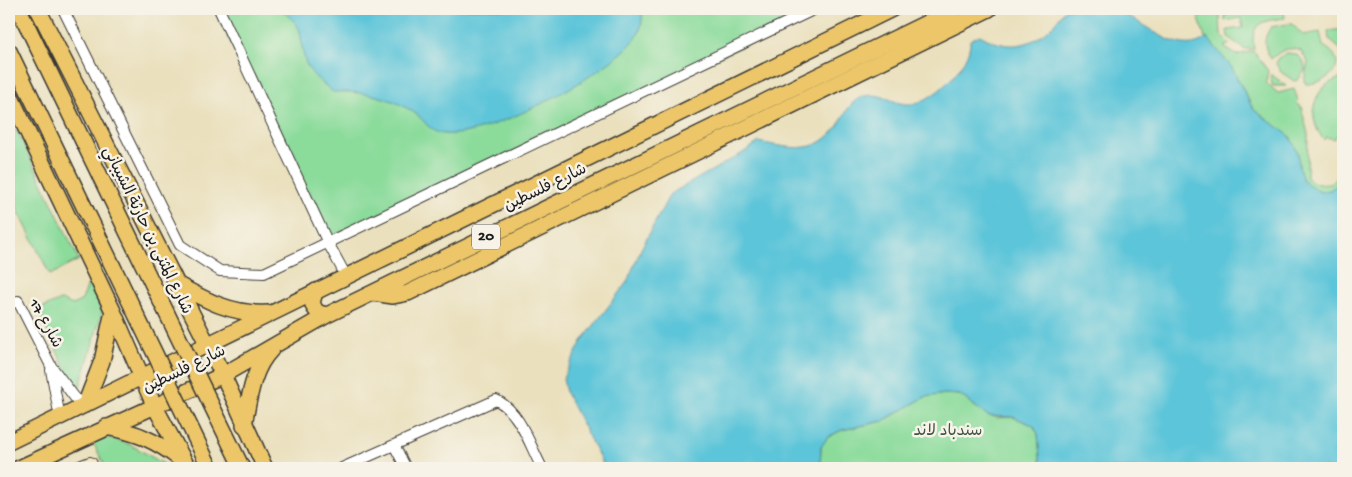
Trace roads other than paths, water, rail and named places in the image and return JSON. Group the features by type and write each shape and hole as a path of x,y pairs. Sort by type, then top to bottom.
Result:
{"main road":[{"name":"شارع المثنى بن حارثة الشيباني","path":"19,9 242,468"},
{"path":"38,9 175,283 223,374 244,425 265,468"},
{"name":"شارع فلسطين","path":"19,468 223,374 327,315 955,9"},
{"path":"373,293 393,296 408,293 989,9"},
{"path":"888,11 895,38"},
{"name":"شارع فلسطين","path":"9,442 888,11"},
{"path":"9,51 210,468"},
{"path":"9,93 113,311 154,405 187,466"},
{"path":"600,198 618,173"},
{"path":"175,283 220,307 238,312 272,312"},
{"path":"316,291 312,301 313,306 319,313 327,315"},
{"path":"83,406 102,361 113,311"},
{"path":"244,425 250,395 261,364 269,352 282,340"},
{"path":"106,427 140,434 187,466"}],"street":[{"path":"63,9 180,244 220,272 264,272 815,9"},
{"path":"219,9 327,241 346,276"},
{"name":"شارع 17","path":"9,304 18,301 51,366 83,406"},
{"name":"شارع 17","path":"51,366 60,418"},
{"path":"342,468 496,400 506,405 516,419 542,468"},
{"path":"394,445 406,468"}],"water":[{"path":"1095,7 1112,9 1123,13 1171,41 1184,44 1196,43 1207,37 1232,68 1253,109 1290,136 1298,153 1303,181 1320,192 1330,190 1343,181 1343,468 1041,468 1038,434 1033,425 1013,417 988,416 960,395 945,394 925,397 883,421 842,430 828,437 821,447 820,468 605,468 566,393 563,378 582,341 627,282 641,249 670,194 759,142 795,148 816,144 834,131 851,104 861,97 876,95 905,104 926,99 938,91 957,72 969,50 970,40 980,35 993,42 1006,45 1028,42 1048,30 1065,9"},
{"path":"279,9 641,9 642,19 638,35 623,52 574,86 513,117 483,128 458,134 436,132 416,114 386,99 355,92 333,92 308,67 303,54 299,28 289,16"}],"park label":[{"name":"سندباد لاند","path":"948,432"}]}
